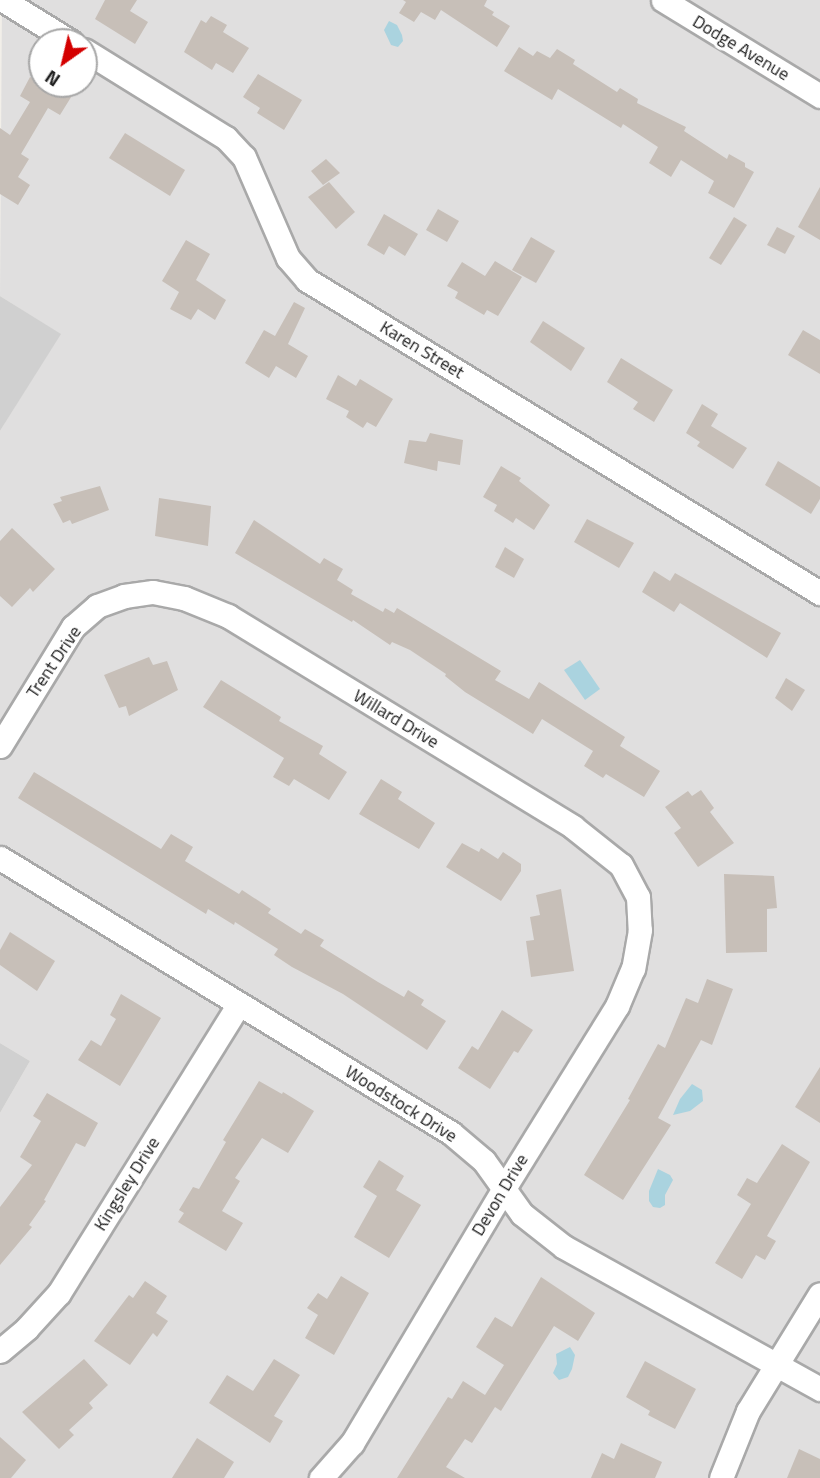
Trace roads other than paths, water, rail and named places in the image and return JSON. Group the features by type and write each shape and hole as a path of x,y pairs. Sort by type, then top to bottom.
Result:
{"street":[{"path":"3,0 48,28"},
{"name":"Dodge Avenue","path":"663,0 820,96"},
{"name":"Karen Street","path":"98,59 226,138 244,157 288,258 307,280 820,593"},
{"name":"Willard Drive","path":"124,596 153,592 184,598 229,616 573,827 621,865 638,897"},
{"name":"Trent Drive","path":"0,746 74,627 97,606 124,596"},
{"name":"Woodstock Drive","path":"0,858 451,1133 484,1161 522,1214 564,1247 820,1389"},
{"name":"Devon Drive","path":"320,1478 352,1443 617,1006 633,968 640,930 638,897"},
{"name":"Kingsley Drive","path":"0,1351 27,1328 59,1293 238,1005"},
{"path":"721,1478 748,1411 820,1293"}],"water":[{"path":"389,21 397,25 402,35 403,41 398,47 391,45 384,30"},
{"path":"580,660 600,689 585,700 564,670"},
{"path":"692,1084 702,1090 703,1101 690,1111 673,1115 680,1099"},
{"path":"658,1169 670,1175 673,1180 665,1195 665,1205 660,1208 653,1207 649,1201 649,1191"},
{"path":"570,1347 575,1355 572,1369 568,1377 559,1380 553,1373 557,1364 556,1354"}]}
